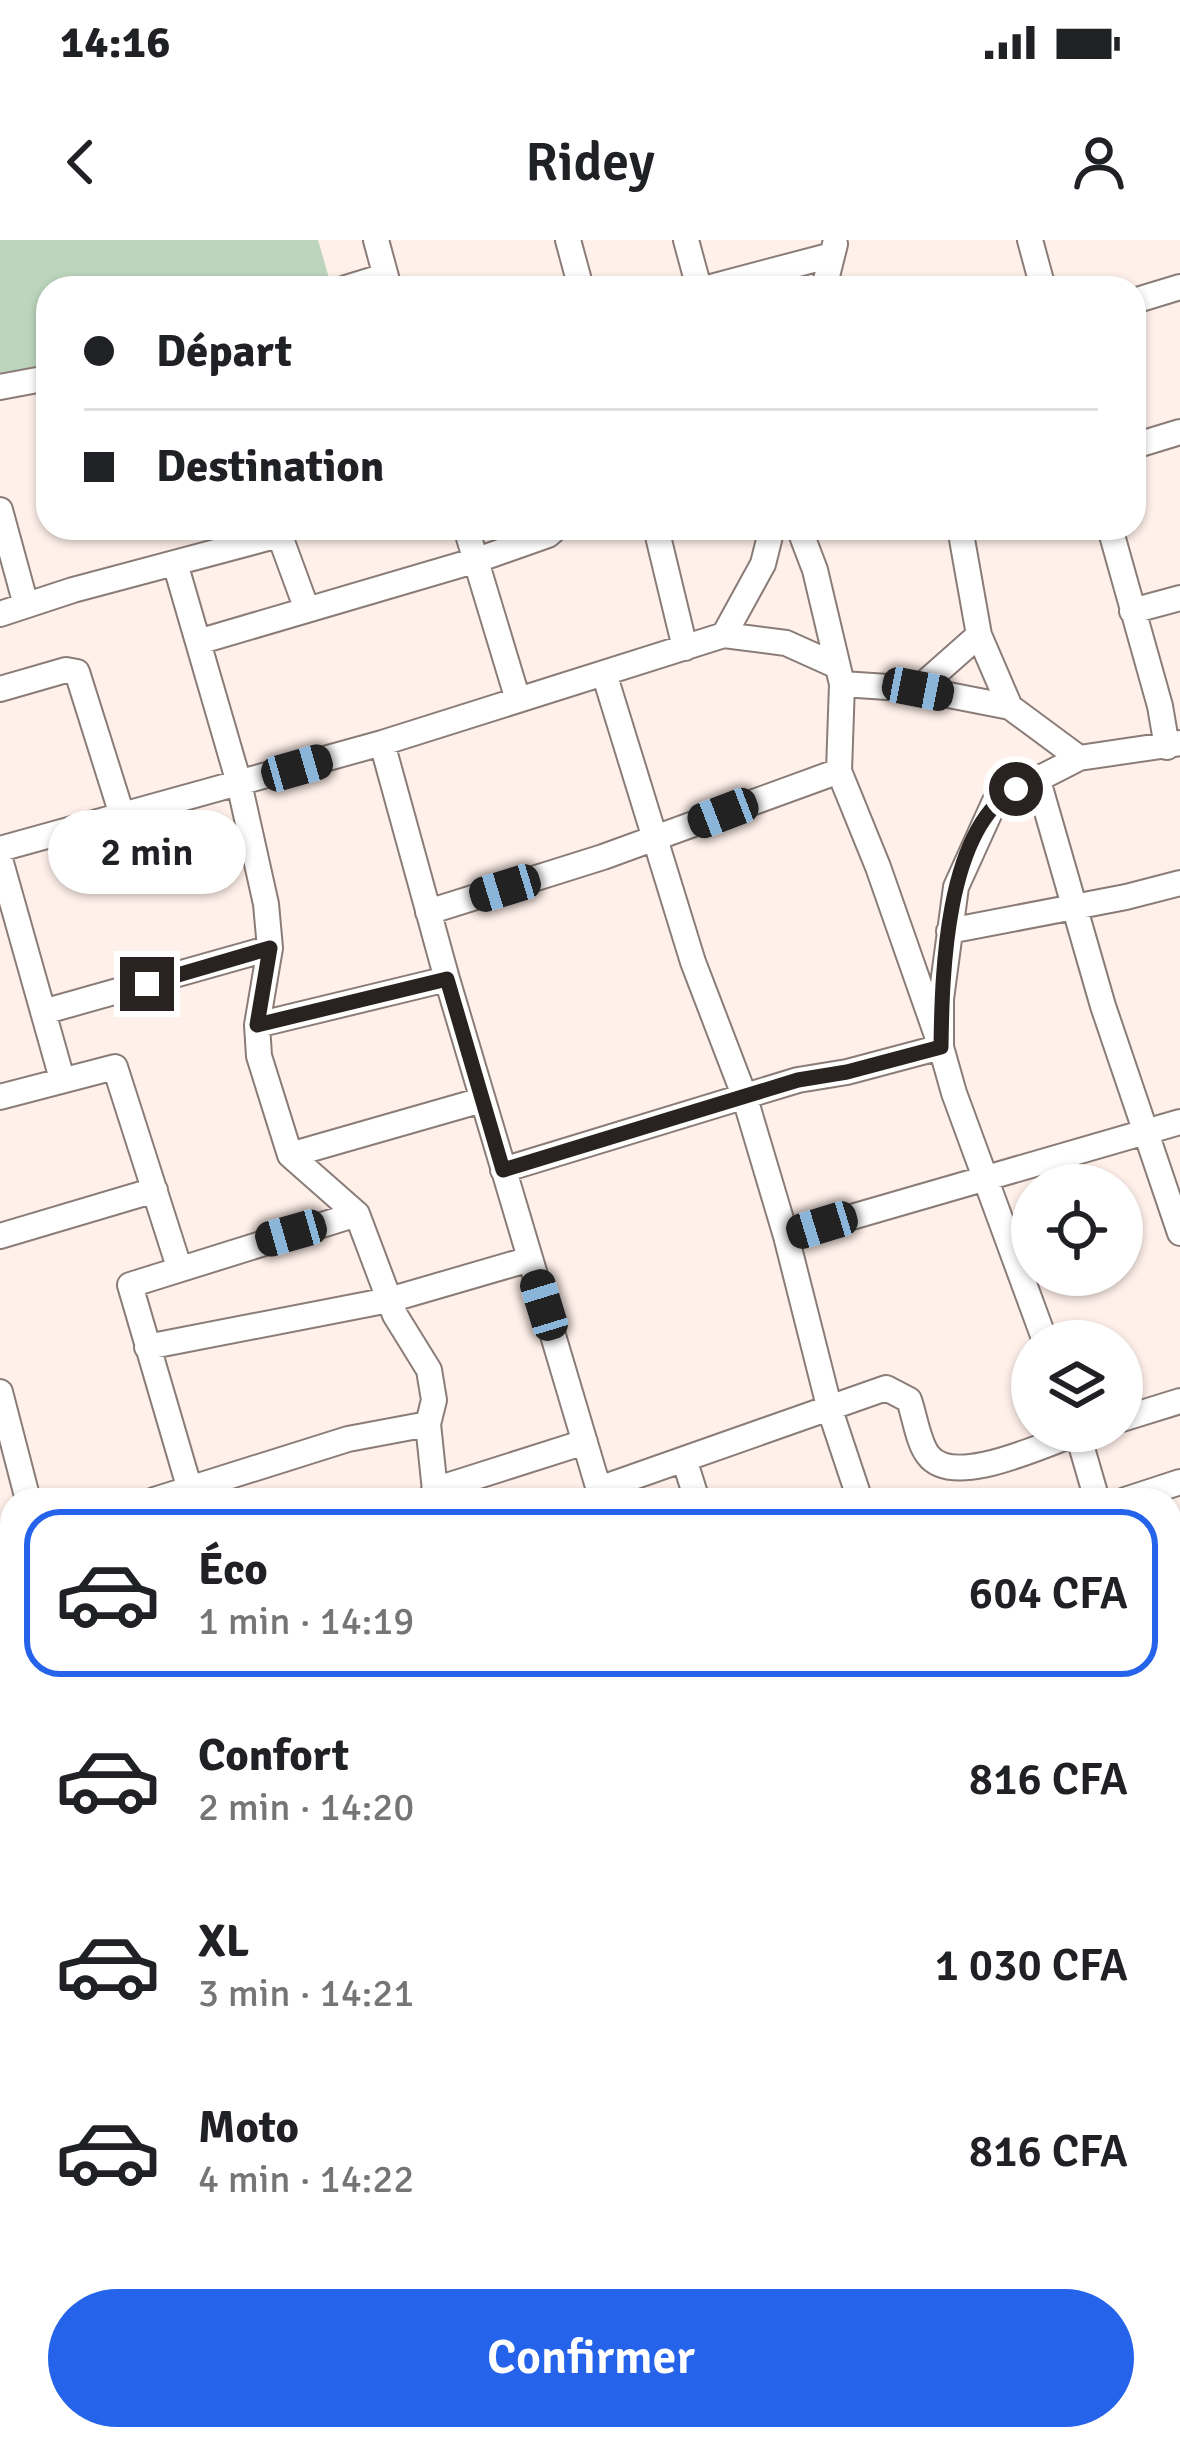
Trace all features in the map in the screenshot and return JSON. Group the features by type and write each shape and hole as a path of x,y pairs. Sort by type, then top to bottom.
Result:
{"street":[{"path":"376,240 385,276"},
{"path":"568,240 577,276"},
{"path":"686,240 699,276"},
{"path":"1030,240 1040,276"},
{"path":"742,276 834,248"},
{"path":"1146,297 1180,287"},
{"path":"0,387 36,380"},
{"path":"1146,443 1180,433"},
{"path":"1,520 26,605"},
{"path":"0,614 251,540"},
{"path":"281,540 306,607"},
{"path":"470,540 518,700"},
{"path":"198,642 534,540"},
{"path":"659,540 686,648"},
{"path":"724,635 763,564 769,540"},
{"path":"804,540 815,570 838,675 839,770 878,867 1037,1320"},
{"path":"962,540 979,635 1010,706"},
{"path":"941,1047 956,887 995,801 1078,758 1173,745 1113,540"},
{"path":"175,563 239,783 266,904 270,948 257,1025 259,1057 290,1155 357,1214 389,1300 429,1370 434,1400 428,1424 434,1488"},
{"path":"1132,610 1180,598"},
{"path":"0,849 382,743 724,635 785,643 838,675 1010,706 1078,758"},
{"path":"918,689 979,635"},
{"path":"0,689 66,670 77,672 122,815"},
{"path":"604,673 693,962 744,1095 830,1410 856,1488"},
{"path":"382,743 482,1100 599,1488"},
{"path":"428,912 656,838 839,770"},
{"path":"1037,777 1072,906 1180,1233"},
{"path":"0,859 62,1079"},
{"path":"949,931 1180,883"},
{"path":"43,1012 270,948"},
{"path":"257,1025 447,979"},
{"path":"503,1170 744,1095 941,1047"},
{"path":"0,1097 116,1068 179,1267"},
{"path":"290,1155 482,1100"},
{"path":"786,1236 1180,1122"},
{"path":"0,1236 155,1190"},
{"path":"189,1488 129,1286 357,1214"},
{"path":"147,1347 389,1300 530,1259"},
{"path":"617,1488 886,1388 909,1400 927,1454 943,1468 966,1471 1021,1452"},
{"path":"0,1392 25,1488"},
{"path":"1143,1412 1180,1401"},
{"path":"211,1488 348,1439 428,1424"},
{"path":"455,1488 585,1442"},
{"path":"1084,1452 1094,1488"},
{"path":"686,1462 694,1488"}],"green space":[{"path":"0,240 318,240 328,276 36,276 36,366 0,377"}],"route":[{"path":"147,984 270,948 257,1025 447,979 503,1170 744,1095 941,1047 941,999 956,887 995,801 1016,789"}]}
